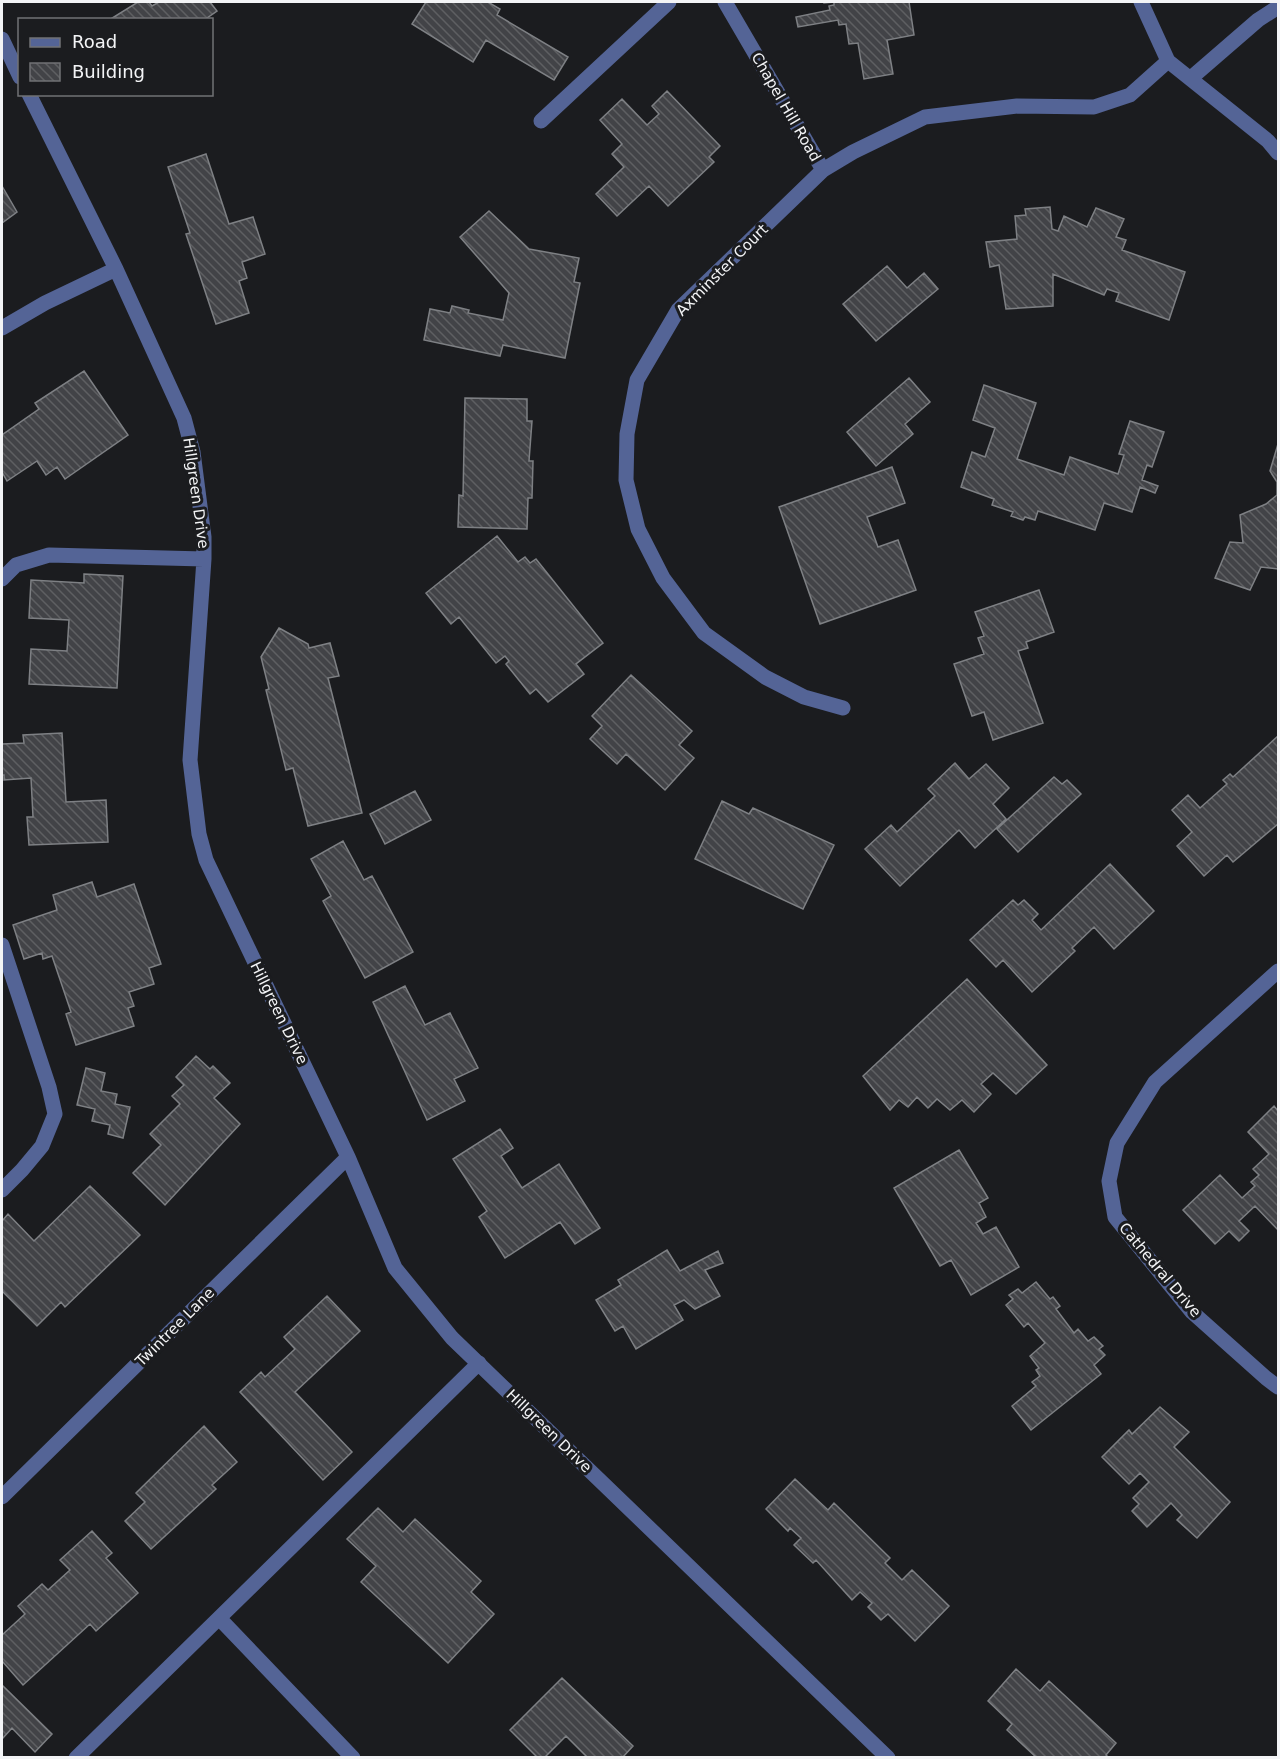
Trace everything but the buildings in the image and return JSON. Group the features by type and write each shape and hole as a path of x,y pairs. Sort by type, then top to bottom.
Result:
{"street":[{"path":"541,121 669,2"},
{"name":"Chapel Hill Road","path":"725,2 823,170 853,152 925,117 1017,106 1094,107 1130,95 1168,61"},
{"path":"1141,2 1168,61 1268,141 1278,153"},
{"path":"1191,78 1258,20 1278,7"},
{"path":"2,39 5,58 18,74"},
{"name":"Hillgreen Drive","path":"29,96 116,269 184,418 193,452 204,537 204,559 190,760 199,834 206,860 348,1157 395,1268 452,1338 888,1758"},
{"name":"Axminster Court","path":"823,170 678,310 638,380 627,434 626,480 638,529 648,549 663,578 704,633 765,677 804,697 843,708"},
{"path":"2,328 45,303 116,269"},
{"path":"2,579 16,565 49,555 204,559"},
{"path":"2,945 49,1087 55,1114 42,1146 2,1190"},
{"name":"Cathedral Drive","path":"1278,972 1155,1082 1117,1143 1110,1181 1115,1217 1192,1312 1278,1387"},
{"name":"Twintree Lane","path":"2,1497 348,1157"},
{"path":"76,1758 479,1363"},
{"path":"219,1618 353,1758"}]}
